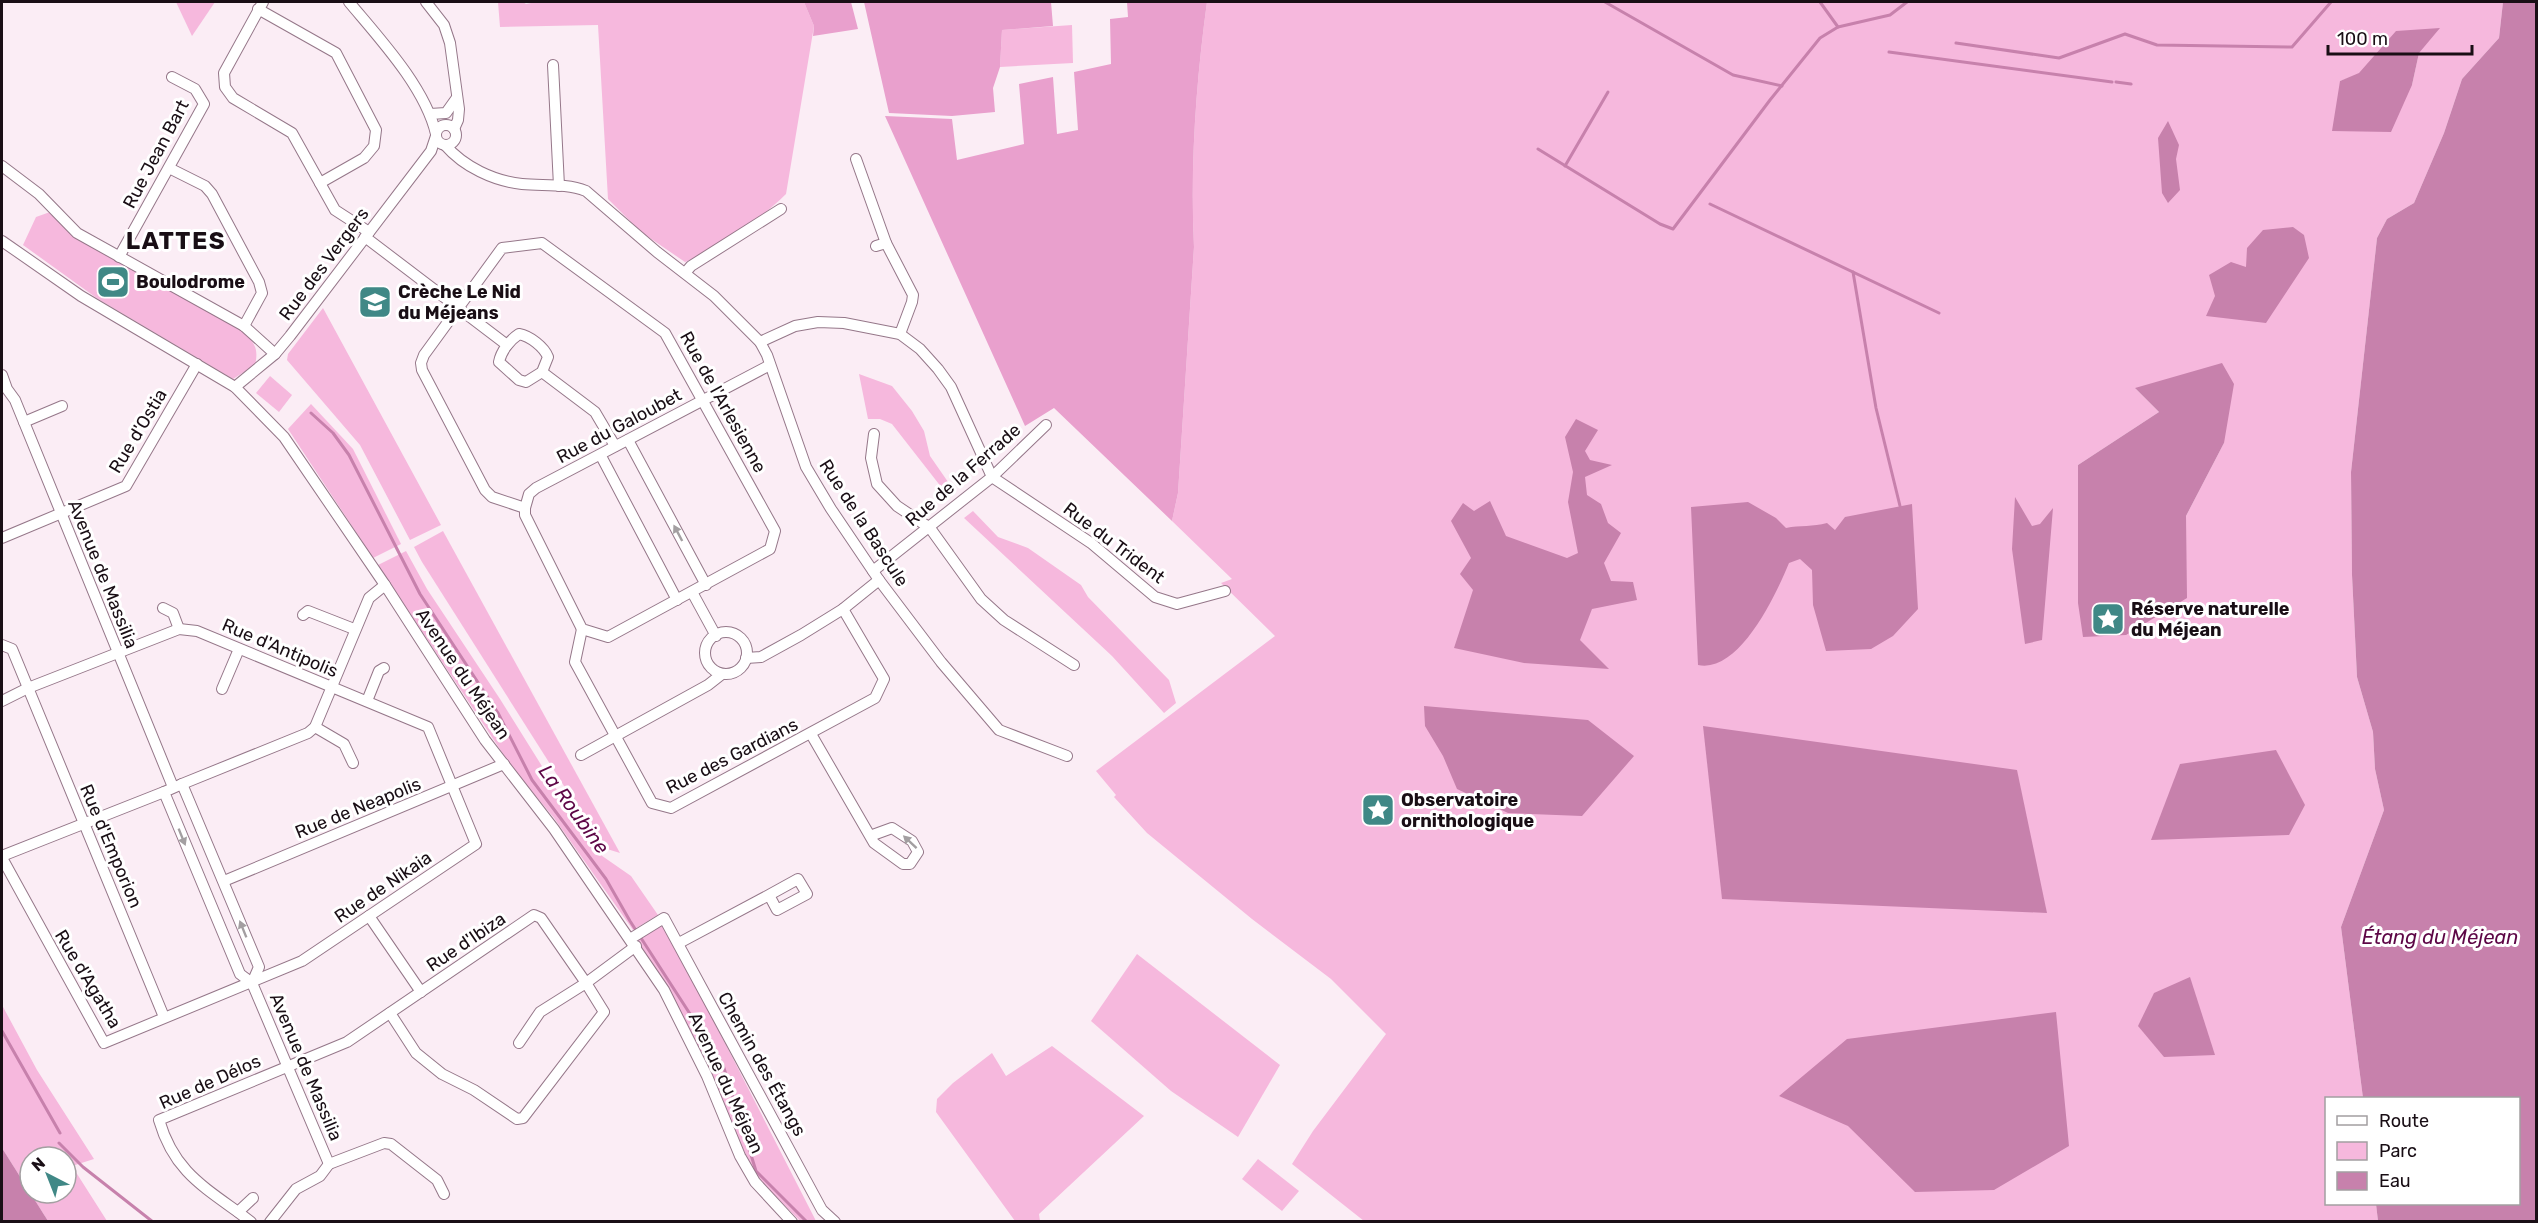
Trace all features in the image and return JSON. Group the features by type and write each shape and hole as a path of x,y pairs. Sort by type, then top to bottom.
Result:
{"street":[{"path":"349,2 396,60 445,135 458,120 447,34 426,2"},
{"path":"320,183 364,158 374,146 376,130 336,53 261,5 224,73 225,87 233,98 292,133 335,210 507,345"},
{"path":"553,65 559,186"},
{"name":"Rue Jean Bart","path":"118,257 204,104 195,89 172,77"},
{"path":"431,116 446,113 456,99"},
{"name":"Rue de la Bascule","path":"445,135 461,160 486,174 521,184 575,187 586,191 734,314 760,342 806,467 876,576 941,662 999,730 1067,756"},
{"name":"Rue des Vergers","path":"235,387 275,354 445,135"},
{"path":"856,159 881,245 913,295 900,334"},
{"path":"2,166 39,194 77,233 244,326 275,354"},
{"path":"169,168 205,186 212,194 259,282 262,293 244,326"},
{"path":"685,273 691,266 781,209"},
{"name":"Avenue du Méjean","path":"2,241 81,296 235,387 284,437 385,585 484,740 560,838 664,990 707,1077 740,1156 755,1182 792,1221"},
{"name":"Rue de l'Arlesienne","path":"525,508 492,497 485,490 422,370 421,363 424,355 460,309 502,248 542,243 666,333 775,531 770,549 608,637 582,629"},
{"path":"760,342 795,326 818,322 844,323 900,334 926,356 951,387 992,477"},
{"path":"519,334 526,335 548,354 542,372 526,382 519,380 499,362 507,345 519,334"},
{"name":"Rue d'Ostia","path":"2,538 126,486 197,364"},
{"name":"Rue du Galoubet","path":"525,508 529,494 536,488 601,456 615,446 770,365"},
{"path":"542,372 595,412 615,446"},
{"name":"Avenue de Massilia","path":"3,382 15,400 173,788 240,974 252,983 329,1164"},
{"path":"24,422 62,406"},
{"name":"Rue de la Ferrade","path":"746,658 761,657 843,609 876,576 992,477 1046,425"},
{"path":"873,434 871,458 877,484 897,506 930,528 981,599 1004,620 1074,665"},
{"path":"628,440 705,585"},
{"path":"601,456 677,600"},
{"name":"Rue du Trident","path":"992,477 1091,543 1155,597 1178,604 1225,591"},
{"path":"525,508 525,515 582,629"},
{"path":"2,857 308,733 315,727 354,629 369,598 385,585"},
{"path":"692,592 716,636"},
{"path":"2,701 28,688 179,629 173,613 163,608"},
{"name":"Rue des Gardians","path":"582,629 575,662 652,803 671,808 875,699 884,679 843,609"},
{"path":"303,615 308,611 354,629"},
{"name":"Rue d'Antipolis","path":"179,629 197,631 428,727 453,786"},
{"path":"581,755 708,686 722,674 736,672 741,668 746,658 745,644 729,633 716,636 707,646 705,653 710,666 722,674"},
{"name":"Rue d'Emporion","path":"2,645 12,649 164,1017"},
{"path":"222,688 239,649"},
{"path":"367,701 380,671 384,668"},
{"path":"315,727 344,744 353,763"},
{"path":"811,734 870,836"},
{"name":"Rue de Neapolis","path":"224,881 504,764"},
{"name":"Rue de Nikaia","path":"252,983 302,961 476,844 453,786"},
{"name":"Avenue de Massilia","path":"173,788 224,881 259,967 252,983"},
{"name":"Rue d'Agatha","path":"2,857 104,1043 252,983"},
{"path":"679,943 769,895"},
{"name":"Rue d'Ibiza","path":"287,1067 347,1042 534,915 541,918 586,982"},
{"path":"369,916 421,992"},
{"name":"Chemin des Étangs","path":"633,943 661,920 679,943 822,1210 835,1221"},
{"path":"519,1043 540,1012 586,982 633,943"},
{"path":"390,1013 416,1053 424,1060 442,1074 474,1090 517,1119 523,1118 604,1012 586,982"},
{"name":"Rue de Délos","path":"250,1221 189,1176 165,1140 159,1120 287,1067"},
{"path":"270,1221 296,1189 320,1176 329,1164 384,1143 391,1144 437,1180 444,1194"},
{"path":"237,1212 253,1198"}],"green space":[{"path":"176,2 215,2 192,36"},
{"path":"498,2 526,4 536,2 804,2 814,26 786,194 738,233 712,250 685,262 641,232 608,199 598,25 500,27"},
{"path":"1207,2 2503,2 2499,38 2462,79 2444,133 2414,203 2387,219 2377,238 2351,472 2352,575 2357,677 2373,732 2375,769 2384,810 2341,927 2363,1097 2325,1097 2325,1205 2376,1205 2378,1221 1364,1221 1292,1164 1313,1131 1386,1034 1331,979 1252,919 1147,833 1114,797 1116,795 1096,771 1275,636 1221,583 1232,579 1172,521 1178,493 1194,247 1193,155","holes":["2419,53 2412,85 2340,81","2135,388 2224,443 2186,516 2185,553 2078,465 2159,412"]},
{"path":"1072,25 1073,63 1000,67 1002,30"},
{"path":"50,212 77,238 237,327 255,347 255,365 233,379 98,299 23,245 36,217"},
{"path":"323,308 441,525 410,540 360,445 287,360 288,354"},
{"path":"859,374 892,386 912,411 924,431 930,456 955,492 949,497 892,424 880,419 868,419"},
{"path":"270,376 292,395 279,412 256,393"},
{"path":"311,404 353,449 401,544 373,558 288,429"},
{"path":"973,511 998,537 1028,548 1081,585 1088,597 1169,680 1176,703 1164,713 1112,656 964,518"},
{"path":"443,531 620,853 607,849 590,827 422,562 414,547"},
{"path":"406,551 427,589 500,699 595,851 631,876 658,915 633,930 554,818 511,766 378,565"},
{"path":"662,924 816,1221 800,1221 754,1174 710,1073 638,940"},
{"path":"1137,954 1280,1065 1238,1137 1171,1091 1091,1021"},
{"path":"2,1005 37,1070 94,1159 78,1164 78,1145 18,1145 18,1173 2,1148"},
{"path":"1052,1046 1144,1116 1039,1214 1040,1221 1015,1221 936,1112 937,1099 953,1083 992,1053 1006,1076"},
{"path":"1258,1159 1299,1191 1282,1211 1242,1179"},
{"path":"78,1175 107,1221 48,1221 38,1205 78,1205"}],"shaded area":[{"path":"804,2 851,2 858,29 813,36 814,26"},
{"path":"864,2 1051,2 1053,26 1002,30 1000,67 993,88 995,112 952,116 889,113"},
{"path":"1127,2 1207,2 1195,124 1194,247 1178,493 1172,521 1054,408 1025,426 885,116 952,119 957,160 1024,144 1019,84 1053,77 1057,134 1078,130 1074,72 1111,64 1110,19 1128,17"}],"water":[{"name":"Étang du Méjean","path":"2503,2 2536,2 2536,1221 2378,1221 2376,1205 2520,1205 2520,1097 2363,1097 2341,927 2384,810 2375,769 2373,732 2357,677 2352,575 2351,472 2377,238 2387,219 2414,203 2444,133 2462,79 2499,38"},
{"path":"2440,28 2419,53 2412,85 2391,132 2332,131 2340,81 2359,73 2396,31"},
{"path":"2168,121 2179,145 2176,159 2180,190 2168,203 2162,193 2158,138"},
{"path":"2293,227 2304,235 2309,258 2266,323 2206,316 2215,296 2209,275 2231,262 2246,267 2247,248 2263,230"},
{"path":"2222,363 2234,384 2224,443 2186,516 2187,598 2126,635 2083,637 2078,603 2078,465 2159,412 2135,388"},
{"path":"1576,419 1598,430 1585,451 1590,460 1612,465 1585,477 1587,495 1601,504 1608,523 1621,533 1604,563 1611,581 1633,582 1637,600 1592,609 1580,640 1609,669 1524,663 1454,648 1473,590 1460,574 1471,558 1451,521 1463,503 1474,511 1490,501 1506,536 1567,558 1578,553 1568,502 1573,472 1565,437"},
{"path":"2015,497 2032,526 2040,524 2053,508 2042,640 2025,644 2012,549"},
{"path":"1748,502 1776,518 1786,528 1827,523 1835,530 1845,517 1912,504 1918,609 1893,636 1871,649 1826,651 1813,605 1812,570 1800,559 1789,563 1765,612 1741,645 1728,657 1713,665 1698,665 1691,507"},
{"path":"1424,706 1588,720 1634,756 1582,816 1508,813 1457,789 1443,756 1425,726"},
{"path":"1703,726 2017,770 2047,913 1722,899"},
{"path":"2276,750 2305,805 2289,835 2151,840 2180,764"},
{"path":"2190,977 2215,1055 2164,1057 2138,1026 2154,993"},
{"path":"2056,1012 2069,1146 1994,1190 1915,1192 1848,1126 1779,1096 1847,1039"},
{"path":"2,1148 18,1173 18,1205 38,1205 48,1221 2,1221"}],"waterway":[{"path":"1605,2 1733,75 1782,86"},
{"path":"1820,2 1838,27"},
{"path":"1538,149 1660,224 1673,229 1770,100 1820,38 1838,27 1890,15 1907,2"},
{"path":"1956,43 2059,58 2125,34 2157,45 2292,47 2331,2"},
{"path":"1889,52 2112,82"},
{"path":"2116,82 2131,84"},
{"path":"1565,166 1608,92"},
{"path":"1710,204 1939,313"},
{"path":"1853,272 1876,408 1900,506"},
{"name":"La Roubine","path":"311,413 333,433 349,455 420,594 498,713 532,780 606,879 630,921 723,1065 756,1171 807,1222"},
{"path":"2,1031 60,1133"},
{"path":"59,1143 83,1167 153,1222"}],"place":[{"name":"Boulodrome","path":"113,282"},
{"name":"Crèche Le Nid du Méjeans","path":"375,302"},
{"name":"Réserve naturelle du Méjean","path":"2108,619"},
{"name":"Observatoire ornithologique","path":"1378,810"}],"district":[{"name":"LATTES","path":"176,241"}]}
